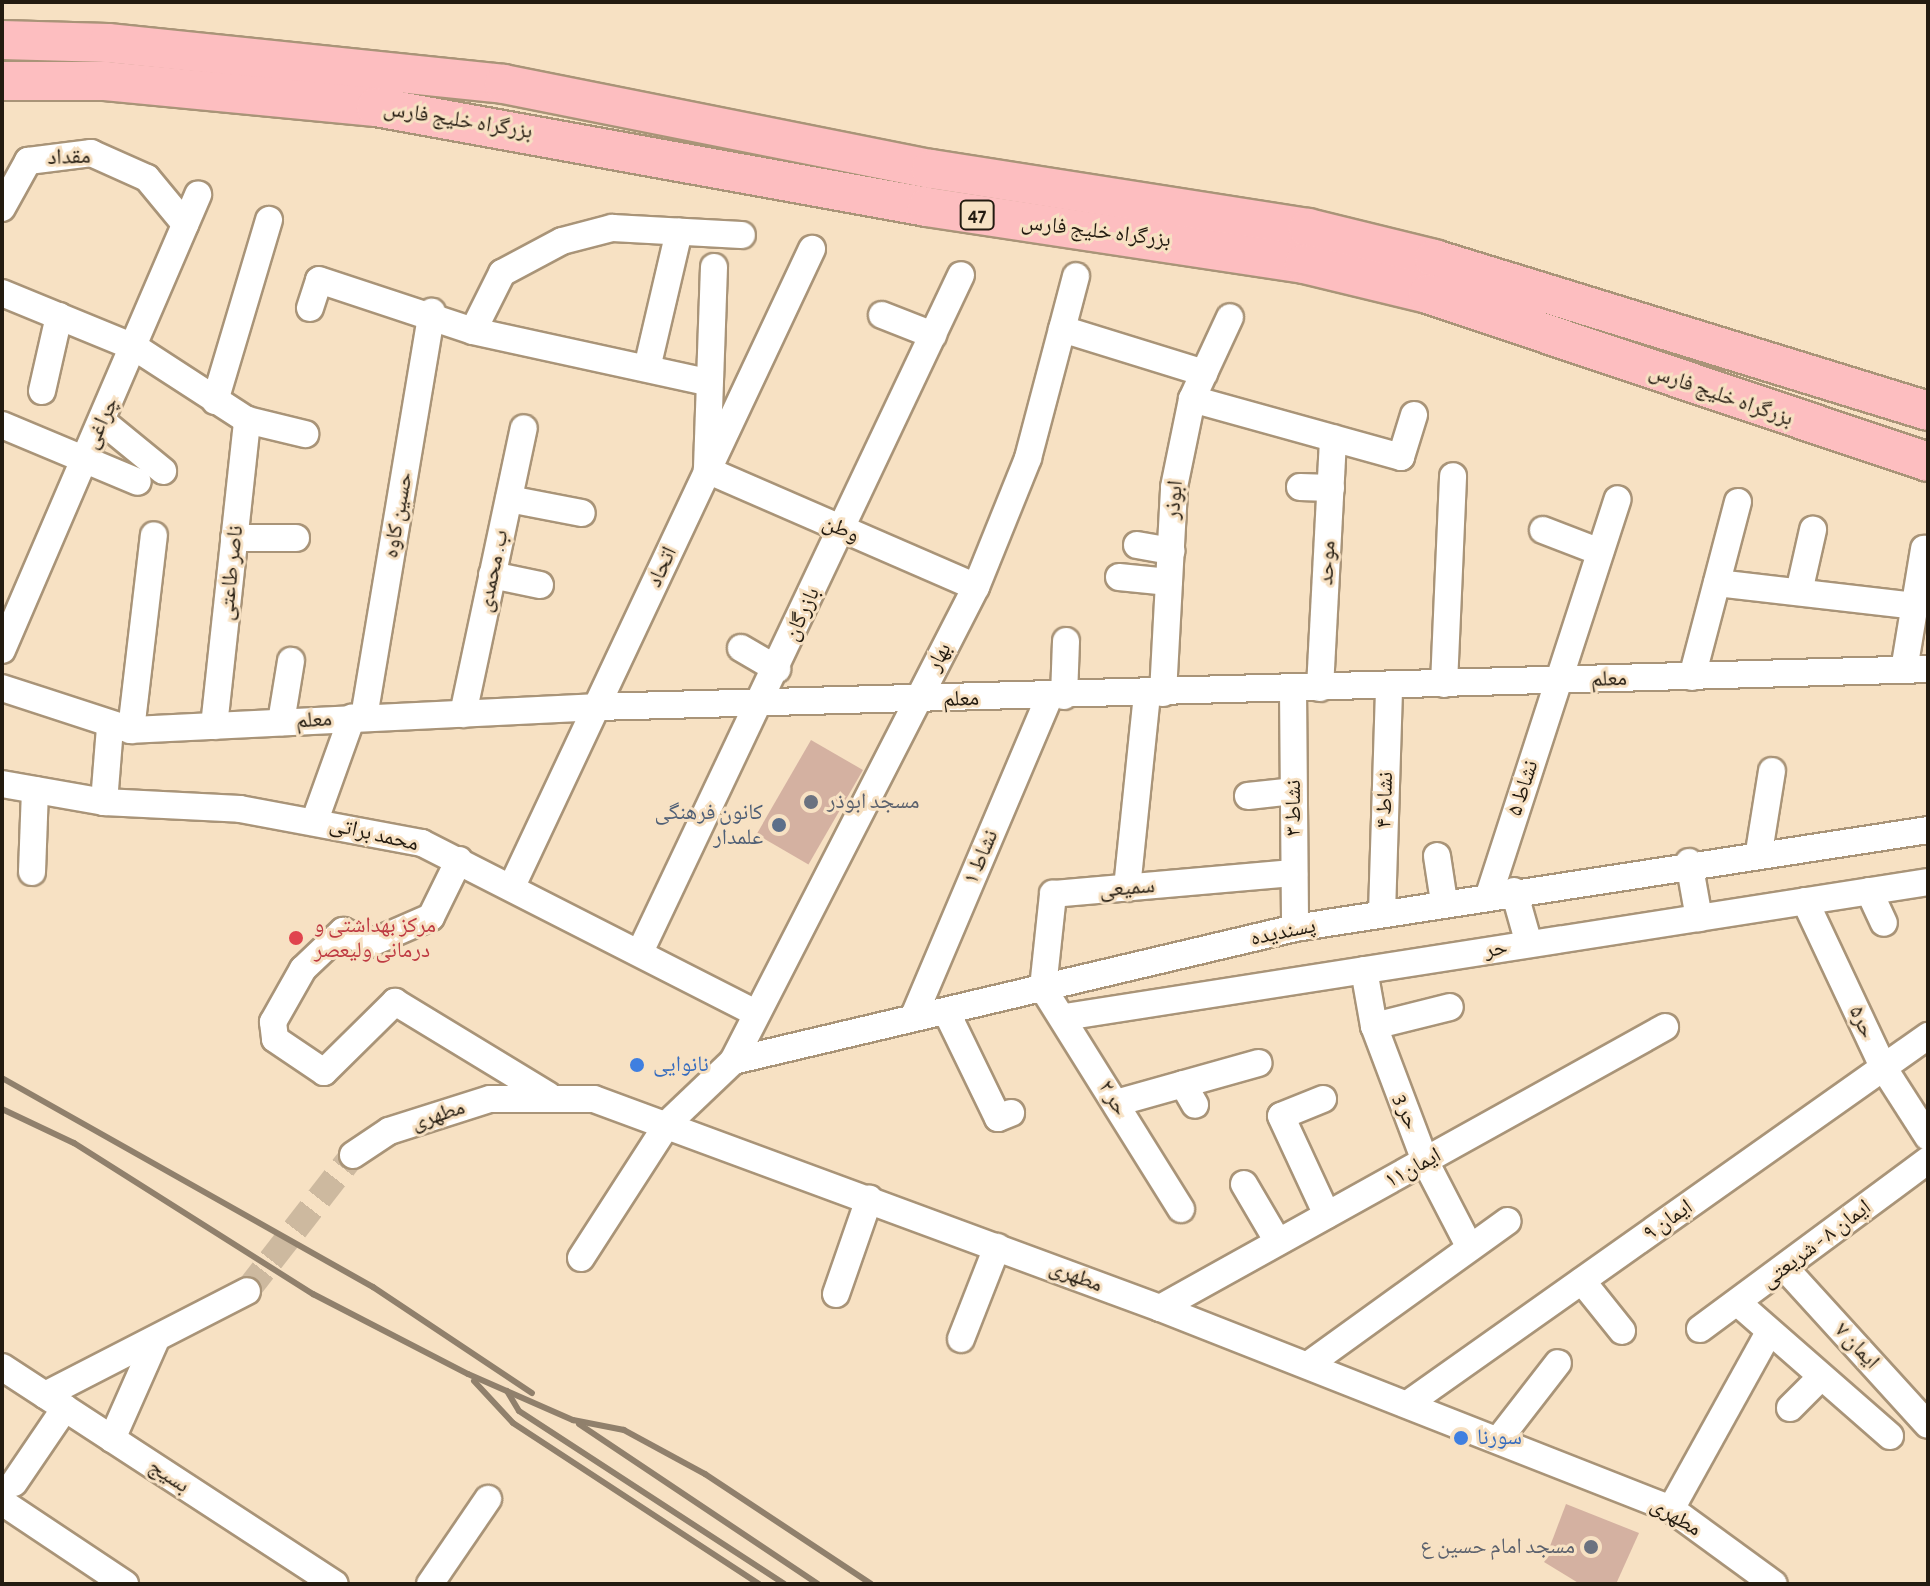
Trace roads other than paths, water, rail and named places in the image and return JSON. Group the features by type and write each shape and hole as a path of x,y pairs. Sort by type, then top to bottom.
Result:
{"highway":[{"name":"بزرگراه خلیج فارس","path":"2,40 108,43 504,84 946,172 1308,228 1434,259 1928,411"},
{"name":"بزرگراه خلیج فارس","path":"2,81 105,81 376,107 927,207 1304,264 1428,294 1928,462"}],"street":[{"name":"مقداد","path":"2,208 28,161 91,153 147,178 185,224"},
{"name":"چراغی","path":"2,650 83,460 136,348 198,194"},
{"path":"215,401 269,220"},
{"path":"473,331 502,273 562,241 612,228 742,235"},
{"path":"647,368 679,232"},
{"name":"اتحاد","path":"513,884 812,249"},
{"path":"707,470 707,382 714,267"},
{"name":"بازرگان","path":"640,952 760,705 961,275"},
{"name":"بهار","path":"733,1061 976,587 1028,458 1076,276"},
{"path":"310,308 319,280 432,312 473,331 707,382"},
{"path":"2,293 136,348 247,420 305,434"},
{"name":"حسین کاوه","path":"315,820 358,717 432,312"},
{"path":"882,315 933,335"},
{"path":"42,391 59,316"},
{"name":"ابوذر","path":"1127,888 1169,582 1174,487 1192,399 1230,317"},
{"path":"1062,329 1204,373"},
{"path":"1192,399 1401,457 1414,415"},
{"name":"ناصر طاعتی","path":"214,726 247,420"},
{"path":"102,421 163,471"},
{"path":"2,425 138,482"},
{"name":"ب. محمدی","path":"463,714 524,428"},
{"name":"موحد","path":"1320,688 1333,438"},
{"name":"وطن","path":"707,470 976,587"},
{"path":"1444,684 1453,476"},
{"path":"1300,487 1331,488"},
{"path":"509,499 582,513"},
{"name":"نشاط ۵","path":"1502,893 1557,681 1618,499"},
{"path":"1692,677 1738,502"},
{"path":"1543,530 1600,552"},
{"path":"1799,592 1813,530"},
{"path":"104,802 154,535"},
{"path":"234,538 296,538"},
{"path":"1137,545 1171,551"},
{"path":"1916,670 1915,606 1924,549"},
{"path":"492,575 540,585"},
{"path":"1119,577 1169,582"},
{"path":"1717,583 1915,606"},
{"path":"1057,696 1066,641"},
{"path":"741,648 777,669"},
{"path":"281,722 291,661"},
{"name":"معلم","path":"2,688 120,729 596,707 760,705 1916,670"},
{"name":"نشاط ۴","path":"1382,913 1389,686"},
{"name":"نشاط ۳","path":"1293,689 1295,928"},
{"name":"نشاط ۱","path":"913,1018 1057,696"},
{"path":"1759,852 1772,771"},
{"name":"محمد براتی","path":"2,784 104,802 315,820 422,843 513,884 756,1013"},
{"path":"32,872 35,790"},
{"path":"1248,796 1293,791"},
{"name":"پسندیده","path":"733,1061 1295,928 1689,862 1928,830"},
{"path":"1437,856 1444,902"},
{"path":"459,860 431,917 369,944 343,931 303,969 273,1022 275,1039 324,1072 395,1002 548,1095"},
{"path":"1689,862 1699,918"},
{"name":"سمیعی","path":"1043,988 1053,894 1294,873"},
{"name":"حر","path":"1065,1017 1928,882"},
{"path":"1869,891 1884,923"},
{"path":"1502,893 1529,944"},
{"name":"حر۵","path":"1805,901 1883,1067 1928,1137"},
{"name":"حر 3","path":"1364,970 1374,1026 1425,1161 1469,1246"},
{"name":"حر ۲","path":"1043,988 1065,1017 1181,1209"},
{"path":"1374,1026 1450,1007"},
{"path":"946,1011 998,1118 1011,1113"},
{"name":"ایمان۱۱","path":"1160,1308 1665,1027"},
{"name":"ایمان ۹","path":"1409,1403 1928,1036"},
{"path":"581,1258 668,1123 733,1061"},
{"path":"1116,1103 1189,1095 1258,1063"},
{"name":"مطهری","path":"353,1155 389,1131 441,1112 548,1095 594,1099 668,1123 1160,1308 1409,1403 1671,1509 1774,1584"},
{"path":"1323,1099 1281,1116 1327,1215"},
{"name":"ایمان ۸ - شریعتی","path":"1890,1436 1738,1303 1928,1160"},
{"path":"1244,1184 1278,1242"},
{"path":"836,1294 869,1199"},
{"path":"1308,1365 1469,1246 1508,1221"},
{"path":"961,1339 997,1247"},
{"name":"ایمان ۷","path":"1785,1268 1928,1425"},
{"path":"1582,1281 1622,1331"},
{"path":"125,1584 6,1499 55,1402 247,1291"},
{"path":"1700,1329 1738,1303"},
{"path":"1671,1509 1769,1332"},
{"path":"112,1439 155,1342"},
{"path":"1499,1439 1558,1363"},
{"name":"بسیج","path":"2,1367 335,1584"},
{"path":"1790,1408 1821,1377"},
{"path":"430,1584 488,1499"}],"tunnel":[{"path":"247,1291 353,1155"}],"railway":[{"path":"2,1078 373,1287 532,1393"},
{"path":"2,1109 74,1143 313,1294 468,1374 573,1420 624,1430 705,1474 871,1584"},
{"path":"474,1381 513,1423 759,1584"},
{"path":"507,1391 519,1411 784,1584"},
{"path":"579,1424 818,1584"}],"place":[{"name":"مسجد ابوذر","path":"811,802"},
{"name":"کانون فرهنگی علمدار","path":"779,825"},
{"name":"مرکز بهداشتی و درمانی ولیعصر","path":"296,938"},
{"name":"نانوایی","path":"637,1065"},
{"name":"سورنا","path":"1461,1438"},
{"name":"مسجد امام حسین ع","path":"1591,1547"}]}
